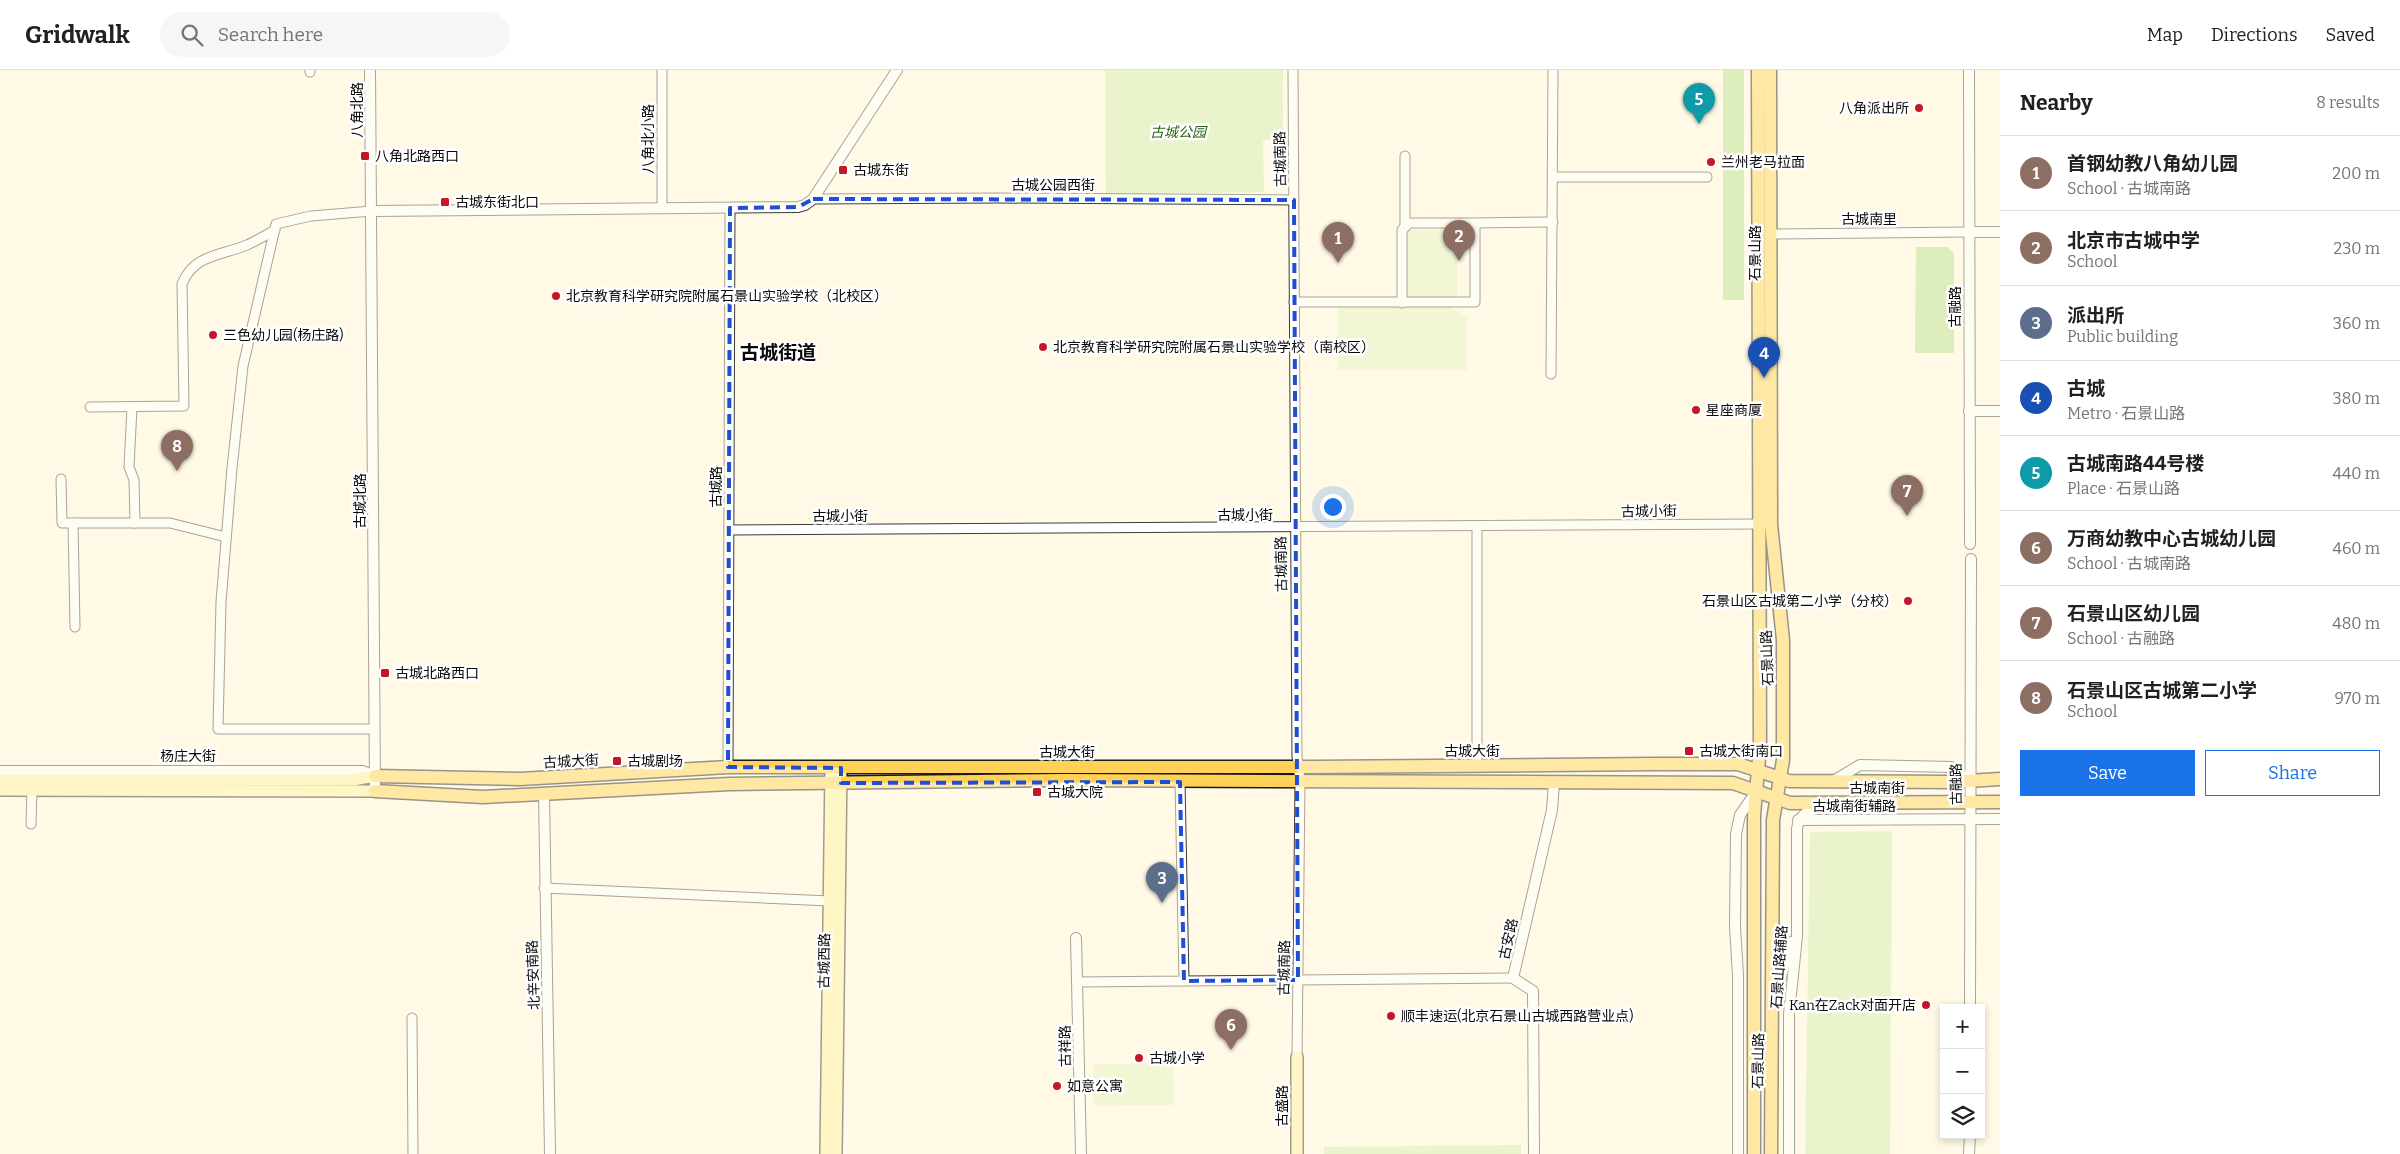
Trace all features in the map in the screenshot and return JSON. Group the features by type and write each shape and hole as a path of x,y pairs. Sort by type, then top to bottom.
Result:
{"main road":[{"name":"石景山路","path":"1754,1154 1754,815 1760,748 1758,70"},
{"name":"石景山路","path":"1770,70 1771,524 1782,640 1782,760 1773,820 1774,1001 1772,1154"},
{"name":"古城大街","path":"375,776 520,779 728,767 1299,767 1730,764 1758,770 1780,778"},
{"name":"古城西路","path":"836,768 836,1154"},
{"path":"0,780 353,780 375,776"},
{"name":"古城南街","path":"1780,778 1790,781 1951,782 2000,779"},
{"name":"古城大街","path":"375,791 483,797 728,784 1063,780 1733,783 1756,792"},
{"name":"古城西路","path":"826,1154 830,901 837,783"},
{"path":"0,790 375,791"},
{"name":"古城南街","path":"1756,792 1790,803 2000,802"},
{"name":"古盛路","path":"1297,1057 1297,1154"}],"street":[{"name":"八角北路","path":"370,70 372,211"},
{"name":"八角北小路","path":"662,70 662,208"},
{"path":"375,729 218,729 226,537 243,366 276,224 311,216 372,211 805,206 812,199 896,70"},
{"name":"古城南路","path":"1292,70 1294,528 1300,781 1297,1057"},
{"path":"1552,374 1553,70"},
{"name":"古融路","path":"1969,70 1970,544"},
{"path":"1405,156 1405,227"},
{"path":"1554,177 1707,177"},
{"name":"古城公园西街","path":"812,199 1294,200"},
{"name":"古城路","path":"728,767 730,208"},
{"name":"古城北路","path":"372,211 375,791"},
{"path":"1402,303 1402,230 1409,223 1554,222"},
{"path":"1294,302 1475,302 1475,223"},
{"path":"90,407 184,406 182,284 187,271 200,260 247,245 275,230"},
{"path":"1968,232 2000,232"},
{"name":"古城南里","path":"1770,234 1968,232"},
{"path":"132,407 129,467 134,480 135,523"},
{"path":"1969,411 2000,411"},
{"path":"61,479 62,523 170,523 226,537"},
{"path":"73,523 75,627"},
{"name":"古城小街","path":"730,530 1759,524"},
{"path":"1477,527 1477,766"},
{"name":"古融路","path":"1970,1004 1969,780 1971,559"},
{"name":"杨庄大街","path":"0,771 363,772 375,776"},
{"path":"1180,782 1184,981"},
{"name":"古安路","path":"1534,1154 1533,991 1513,978 1552,810 1554,783"},
{"path":"31,824 32,790"},
{"path":"1738,1154 1738,1011 1735,926 1736,834 1740,815 1756,792"},
{"name":"北辛安南路","path":"544,794 544,888 550,1154"},
{"path":"1798,820 1804,813 1830,803"},
{"name":"古城南街辅路","path":"1798,820 2000,819"},
{"name":"石景山路辅路","path":"1789,1154 1789,1014 1797,936 1798,820"},
{"path":"544,888 830,901"},
{"path":"1774,1001 1790,946 1796,912"},
{"name":"古祥路","path":"1076,938 1081,1154"},
{"path":"1078,982 1513,978"},
{"path":"412,1018 413,1154"},
{"path":"1970,1139 1970,1154"}],"highlighted area":[{"path":"813,199 1294,200 1298,980 1184,981 1180,782 841,783 841,768 728,767 730,208 798,207"}],"green space":[{"name":"古城公园","path":"1105,70 1283,70 1283,137 1263,140 1264,192 1106,195"},
{"path":"1723,70 1744,70 1744,300 1723,300"},
{"path":"1407,230 1457,230 1457,301 1407,301"},
{"path":"1916,247 1948,247 1954,254 1954,353 1915,353"},
{"path":"1338,305 1449,306 1467,318 1467,370 1338,370"},
{"path":"1892,831 1890,1154 1805,1154 1810,832"},
{"path":"1173,1063 1174,1105 1094,1106 1093,1064"},
{"path":"1521,1145 1521,1154 1324,1154 1324,1147"}],"place":[{"name":"八角派出所","path":"1919,108"},
{"name":"古城南路44号楼","path":"1699,124"},
{"name":"八角北路西口","path":"365,156"},
{"name":"兰州老马拉面","path":"1711,162"},
{"name":"古城东街","path":"843,170"},
{"name":"古城东街北口","path":"445,202"},
{"name":"北京市古城中学","path":"1459,261"},
{"name":"首钢幼教八角幼儿园","path":"1338,263"},
{"name":"北京教育科学研究院附属石景山实验学校（北校区）","path":"556,296"},
{"name":"三色幼儿园(杨庄路)","path":"213,335"},
{"name":"北京教育科学研究院附属石景山实验学校（南校区）","path":"1043,347"},
{"name":"古城","path":"1764,378"},
{"name":"星座商厦","path":"1696,410"},
{"name":"石景山区古城第二小学","path":"177,471"},
{"name":"石景山区幼儿园","path":"1907,516"},
{"name":"石景山区古城第二小学（分校）","path":"1908,601"},
{"name":"古城北路西口","path":"385,673"},
{"name":"古城大街南口","path":"1689,751"},
{"name":"古城剧场","path":"617,761"},
{"name":"古城大院","path":"1037,792"},
{"name":"派出所","path":"1162,903"},
{"name":"Kan在Zack对面开店","path":"1926,1005"},
{"name":"顺丰速运(北京石景山古城西路营业点)","path":"1391,1016"},
{"name":"万商幼教中心古城幼儿园","path":"1231,1050"},
{"name":"古城小学","path":"1139,1058"},
{"name":"如意公寓","path":"1057,1086"}],"district":[{"name":"古城街道","path":"778,352"}]}
